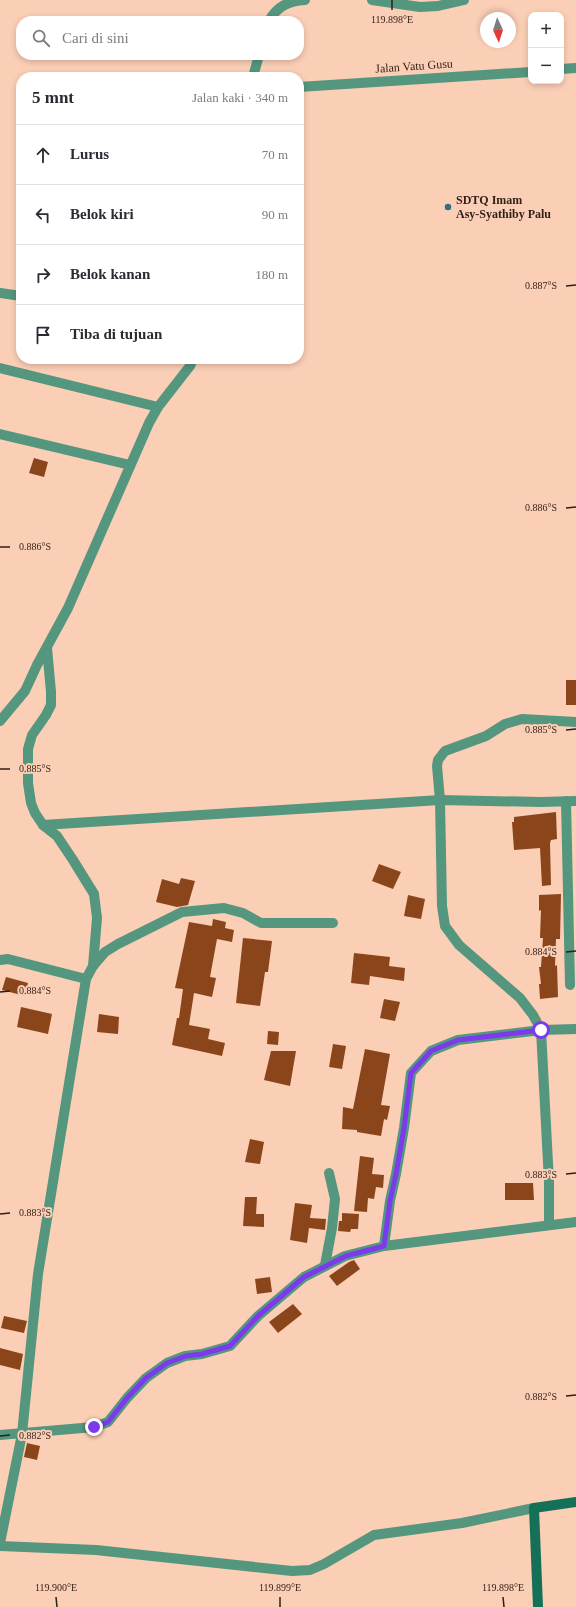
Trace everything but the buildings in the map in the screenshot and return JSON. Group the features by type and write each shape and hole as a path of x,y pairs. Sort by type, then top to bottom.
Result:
{"street":[{"path":"272,16 284,5 305,0"},
{"path":"372,0 420,8 464,0"},
{"path":"254,72 258,60"},
{"path":"564,70 576,68"},
{"name":"Jalan Vatu Gusu","path":"304,86 528,72"},
{"path":"0,293 16,295"},
{"path":"0,721 25,691 36,665 47,648 68,608 130,465 158,406 191,364"},
{"path":"0,368 158,406"},
{"path":"0,434 130,465"},
{"path":"47,648 51,705 32,735 28,749 27,763 31,803 44,825 57,836 94,894 97,918 93,966"},
{"path":"549,1225 549,1182 541,1030 533,1015 520,998 459,945 445,926 442,906 440,800 437,766 438,760 445,751 486,736 505,724 522,719 576,722"},
{"path":"44,825 440,800 571,801 572,886 570,985"},
{"path":"0,1543 22,1434 38,1274 86,979 93,966 105,952 182,912 224,908 243,913 261,923 333,923"},
{"path":"0,960 8,959 86,979"},
{"path":"384,1246 390,1201 404,1128 411,1073 431,1051 458,1040 541,1030 576,1029"},
{"path":"325,1265 335,1199 329,1173"},
{"path":"0,1435 94,1427 108,1422 127,1398 146,1378 167,1363 186,1356 202,1354 230,1346 258,1316 304,1277 325,1265 346,1256 384,1246 576,1222"},
{"path":"0,1546 96,1550 298,1571 310,1570 324,1564 374,1535 462,1523 534,1508 576,1502"},
{"path":"534,1508 538,1607"}],"place":[{"name":"SDTQ Imam Asy-Syathiby Palu","path":"448,207"}],"route":[{"path":"94,1427 108,1422 127,1398 146,1378 167,1363 186,1356 202,1354 230,1346 258,1316 304,1277 325,1265 346,1256 384,1246 390,1201 404,1128 411,1073 431,1051 458,1040 541,1030"}]}
